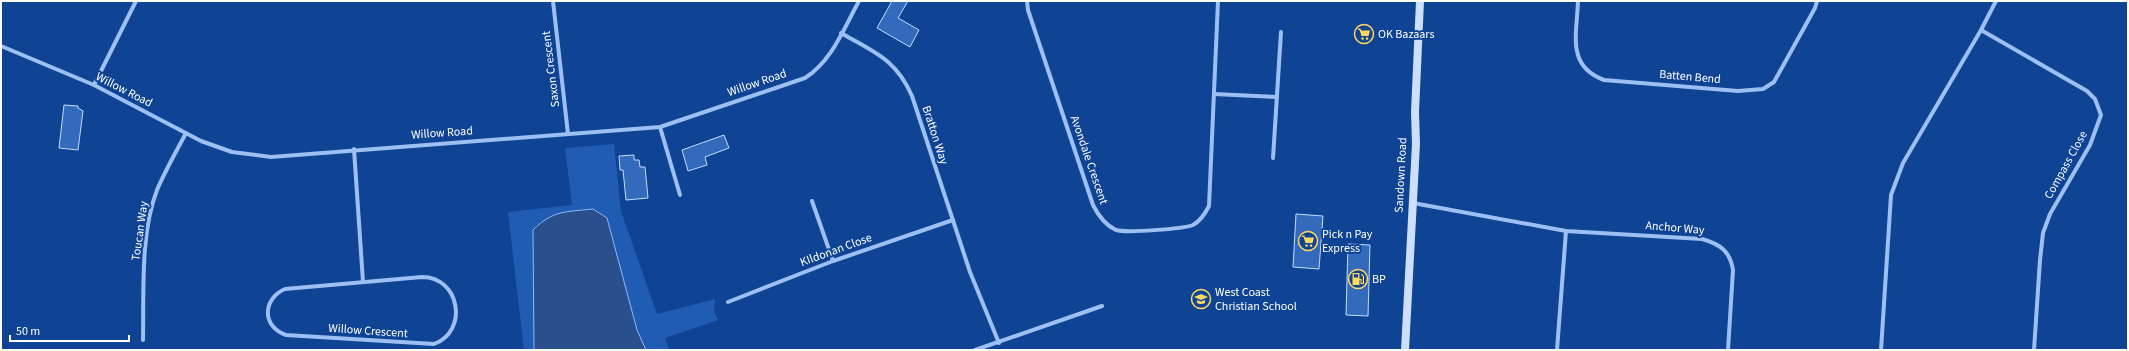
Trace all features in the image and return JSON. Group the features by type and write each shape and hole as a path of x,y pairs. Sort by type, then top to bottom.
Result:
{"street":[{"path":"94,85 136,1"},
{"name":"Saxon Crescent","path":"553,1 568,134"},
{"name":"Willow Road","path":"1,46 94,85 216,147 251,155 292,156 354,149 660,127 805,78 822,65 859,1"},
{"name":"Avondale Crescent","path":"1027,1 1028,10 1093,205 1099,216 1115,229 1124,231 1186,227 1194,224 1204,216 1210,201 1218,1"},
{"name":"Sandown Road","path":"1405,350 1413,203 1420,1"},
{"name":"Batten Bend","path":"1578,1 1577,54 1580,63 1585,70 1597,78 1604,80 1746,91 1763,89 1778,77 1817,1"},
{"path":"1881,350 1891,195 1896,179 1903,163 1981,30 1996,1"},
{"name":"Compass Close","path":"1981,30 2087,91 2095,98 2101,115 2090,145 2050,214 2043,233 2034,350"},
{"path":"1273,158 1281,32"},
{"name":"Bratton Way","path":"841,33 881,56 894,66 904,79 912,96 970,272 999,342"},
{"path":"1214,94 1277,97"},
{"path":"660,127 680,195"},
{"name":"Toucan Way","path":"143,340 145,263 151,211 157,190 186,133"},
{"path":"354,149 363,282"},
{"path":"812,201 833,261"},
{"name":"Anchor Way","path":"1413,203 1566,231 1702,239 1720,246 1730,256 1733,270 1728,350"},
{"name":"KIldonan Close","path":"728,302 833,261 953,220"},
{"path":"1557,350 1566,231"},
{"name":"Willow Crescent","path":"422,277 435,278 449,289 454,300 456,319 452,331 441,341 426,345 286,335 276,330 269,320 267,308 270,301 273,296 285,289 363,282 422,277"},
{"path":"975,350 1102,306"}],"shaded area":[{"path":"614,144 621,211 657,314 715,299 714,311 718,320 665,338 669,350 524,350 508,212 572,205 565,148"},
{"path":"593,209 607,218 637,330 646,350 534,350 533,230 540,223 554,215"}],"building":[{"path":"892,1 908,1 898,18 919,30 910,47 877,28"},
{"path":"64,105 78,106 78,108 83,111 78,150 59,148"},
{"path":"724,135 729,148 705,157 707,165 688,171 682,150"},
{"path":"634,155 634,160 639,160 640,167 645,167 648,198 626,200 623,170 620,170 619,156"},
{"name":"Pick n Pay Express","path":"1296,214 1323,216 1319,269 1293,267"},
{"path":"1348,244 1370,245 1368,316 1346,315"}],"place":[{"name":"OK Bazaars","path":"1364,34"},
{"name":"Pick n Pay Express","path":"1308,241"},
{"name":"BP","path":"1358,279"},
{"name":"West Coast Christian School","path":"1201,299"}]}
